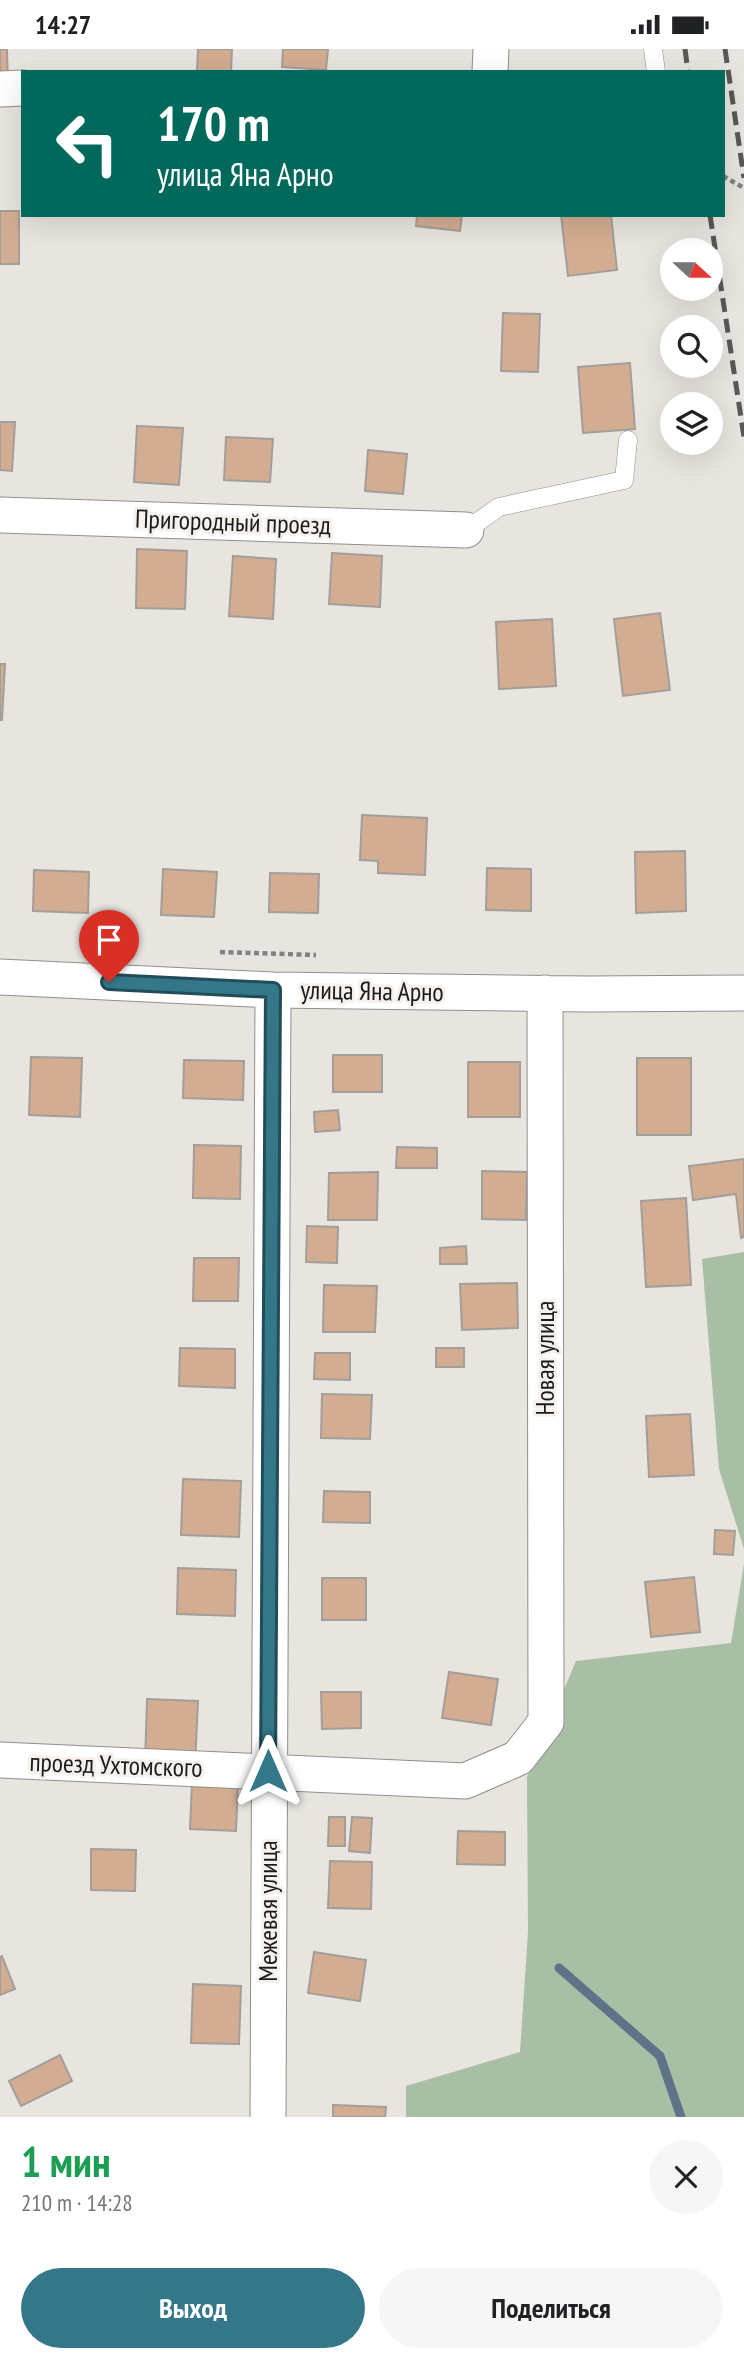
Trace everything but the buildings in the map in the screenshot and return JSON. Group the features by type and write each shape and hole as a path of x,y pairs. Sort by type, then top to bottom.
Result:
{"street":[{"path":"490,70 491,49"},
{"path":"0,89 21,88"},
{"name":"Пригородный проезд","path":"0,515 466,530"},
{"name":"улица Яна Арно","path":"0,977 273,990 744,993"},
{"name":"Межевая улица","path":"268,2117 273,990"},
{"name":"Новая улица","path":"545,993 546,1723"},
{"name":"проезд Ухтомского","path":"0,1760 464,1780 518,1758 546,1723"}],"lane":[{"path":"653,49 656,70"},
{"path":"466,530 499,507 624,480 628,440"}],"path":[{"path":"725,177 744,188"}],"green space":[{"path":"744,1252 744,1549 719,1469 702,1259"},
{"path":"744,1564 744,2117 406,2117 406,2086 520,2052 528,1931 527,1777 576,1661 731,1643"}],"waterway":[{"path":"559,1968 660,2056 681,2117"}],"railway":[{"path":"685,49 688,70"},
{"path":"725,49 744,178"},
{"path":"710,217 744,437"}],"route":[{"path":"109,982 273,990 268,1771"}]}
